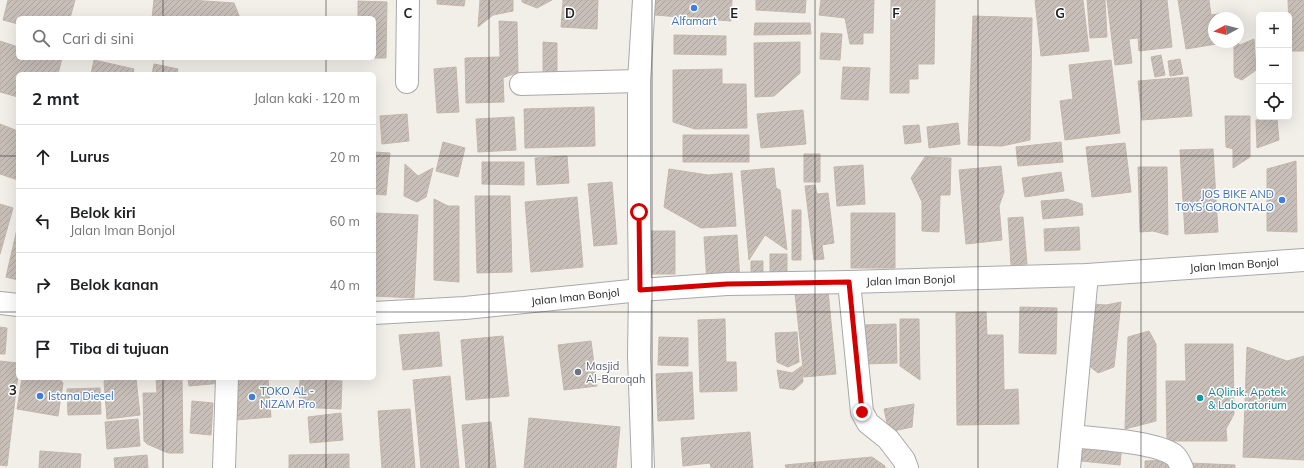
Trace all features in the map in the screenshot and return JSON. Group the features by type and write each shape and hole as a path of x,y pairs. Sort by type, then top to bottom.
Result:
{"street":[{"path":"407,82 408,0"},
{"path":"643,468 639,356 639,212 640,82 644,0"},
{"path":"521,84 640,82"},
{"name":"Jalan Iman Bonjol","path":"376,313 464,308 640,290 727,284 1087,275 1304,260"},
{"path":"1069,468 1087,275"},
{"path":"849,282 862,412 868,423 888,439 904,460 907,468"},
{"path":"0,303 16,305"},
{"path":"224,468 227,380"},
{"path":"1072,436 1148,445 1164,450 1175,456 1182,468"}],"building":[{"path":"8,0 75,0 71,16 16,16 16,23 3,20"},
{"path":"154,0 191,0 234,3 239,16 152,16"},
{"path":"437,0 465,0 464,6 437,4"},
{"path":"480,0 513,0 513,11 493,15 478,27"},
{"path":"522,0 552,0 537,8 522,2"},
{"path":"563,0 598,0 597,29 561,27"},
{"name":"Alfamart","path":"656,0 732,0 731,21 655,15"},
{"path":"756,0 806,0 805,13 756,10"},
{"path":"821,0 874,0 873,33 863,33 863,44 850,44 845,18 819,15"},
{"path":"891,0 935,0 934,64 918,64 918,79 909,79 909,93 890,93"},
{"path":"1035,0 1083,0 1089,51 1041,56"},
{"path":"1087,0 1105,0 1107,37 1090,38"},
{"path":"1107,0 1167,0 1172,47 1139,51 1138,38 1129,39 1132,63 1115,65"},
{"path":"1178,0 1209,0 1211,12 1208,12 1208,45 1186,49"},
{"path":"1288,0 1304,0 1304,51 1292,51 1292,12 1288,12"},
{"path":"358,1 387,2 386,58 376,58 376,16 358,16"},
{"path":"973,16 1032,18 1030,140 1002,146 968,145"},
{"path":"499,21 517,22 518,72 503,78 504,102 466,103 465,58 500,57"},
{"path":"755,23 810,23 811,34 754,35"},
{"path":"821,33 842,34 840,60 820,59"},
{"path":"674,35 726,36 726,55 674,54"},
{"path":"1254,39 1256,70 1242,80 1235,77 1234,48 1244,48 1244,43"},
{"path":"0,41 16,46 16,60 62,60 58,72 16,72 16,96 0,92"},
{"path":"543,42 557,43 557,82 543,82"},
{"path":"800,42 800,73 774,96 755,97 754,43"},
{"path":"1161,55 1165,75 1155,77 1151,57"},
{"path":"1180,59 1183,74 1170,76 1168,61"},
{"path":"94,60 134,69 133,72 91,72"},
{"path":"1111,60 1120,133 1065,140 1060,101 1073,99 1069,65"},
{"path":"154,64 178,69 177,72 152,72"},
{"path":"456,67 459,112 437,113 434,69"},
{"path":"843,67 870,68 868,100 841,99"},
{"path":"722,69 722,84 746,84 747,128 695,129 673,122 673,70"},
{"path":"1188,77 1192,116 1142,120 1138,81"},
{"path":"594,107 595,146 525,148 524,109"},
{"path":"803,110 806,144 761,148 757,114"},
{"path":"407,114 409,141 382,144 380,116"},
{"path":"1225,116 1250,116 1250,157 1233,168 1233,149 1226,147"},
{"path":"514,117 516,150 478,152 476,119"},
{"path":"1256,120 1277,120 1279,140 1257,148"},
{"path":"958,123 960,144 929,148 927,127"},
{"path":"0,124 16,130 16,179 0,174"},
{"path":"919,125 921,142 905,144 903,126"},
{"path":"683,135 749,135 749,162 683,162"},
{"path":"443,142 465,148 458,177 436,171"},
{"path":"1061,142 1063,162 1018,166 1016,147"},
{"path":"1125,143 1131,192 1092,197 1086,147"},
{"path":"1213,149 1218,232 1185,234 1180,150"},
{"path":"376,152 390,153 386,195 376,194"},
{"path":"804,154 820,154 820,182 804,182"},
{"path":"567,156 569,183 537,185 535,158"},
{"path":"925,157 951,158 950,195 940,195 939,232 922,231 922,202 911,178"},
{"name":"JOS BIKE AND TOYS GORONTALO","path":"1296,161 1297,232 1267,231 1267,169"},
{"path":"482,162 524,162 524,185 482,184"},
{"path":"405,164 418,176 433,168 426,197 417,202 404,196"},
{"path":"863,165 865,204 837,206 834,167"},
{"path":"1001,166 1004,192 999,206 1002,240 966,244 959,170"},
{"path":"1138,167 1167,167 1168,235 1153,231 1140,232"},
{"path":"774,168 776,188 780,190 787,250 765,235 749,260 741,171"},
{"path":"669,169 708,175 732,173 736,226 701,228 664,207"},
{"path":"1061,172 1064,191 1025,197 1022,178"},
{"path":"612,182 617,244 594,246 588,184"},
{"path":"815,185 817,194 828,193 834,243 822,245 824,259 814,260 805,186"},
{"path":"475,196 510,196 512,272 477,273"},
{"path":"577,197 583,267 531,272 525,202"},
{"path":"434,199 448,206 459,206 459,282 434,280"},
{"path":"1067,199 1082,204 1083,215 1043,219 1041,201"},
{"path":"0,204 13,208 0,254"},
{"path":"792,210 801,210 801,260 792,260"},
{"path":"376,213 418,215 414,298 376,296"},
{"path":"851,213 895,213 895,268 851,268"},
{"path":"1023,217 1027,264 1011,265 1008,218"},
{"path":"1079,227 1080,250 1045,251 1044,229"},
{"path":"651,231 675,231 675,274 651,274"},
{"path":"16,234 16,280 6,277"},
{"path":"737,235 740,282 707,283 704,237"},
{"path":"770,254 787,254 787,279 770,280"},
{"path":"751,261 763,261 763,281 751,281"},
{"path":"828,291 836,374 804,377 795,294"},
{"path":"1121,302 1114,367 1098,373 1082,360 1093,304 1106,305"},
{"path":"1020,307 1057,308 1056,354 1019,353"},
{"path":"986,312 987,335 1003,335 1004,390 1018,389 1019,424 957,425 956,313"},
{"path":"725,319 726,362 736,362 737,391 700,392 698,320"},
{"path":"900,319 919,319 920,380 900,366"},
{"path":"896,324 897,363 863,364 862,325"},
{"path":"0,327 7,328 5,354 0,354"},
{"path":"1149,331 1156,344 1156,421 1125,429 1128,337"},
{"path":"439,332 442,366 403,370 399,335"},
{"path":"797,332 799,362 788,367 777,362 775,333"},
{"path":"503,336 509,396 466,400 461,340"},
{"path":"659,337 688,338 688,366 658,365"},
{"name":"Masjid Al-Baroqah","path":"591,341 597,386 564,390 558,345"},
{"name":"AQlinik. Apotek & Laboratorium","path":"1185,344 1233,344 1234,414 1226,429 1227,441 1167,441 1166,381 1186,381"},
{"path":"1247,347 1287,361 1304,356 1304,460 1243,457"},
{"path":"0,361 16,363 16,380 17,380 7,466 0,465"},
{"path":"802,366 803,382 794,390 780,388 777,370 792,373"},
{"path":"692,372 694,419 658,421 656,374"},
{"path":"450,376 459,468 421,468 413,380"},
{"name":"Istana Diesel","path":"22,380 61,380 63,383 58,416 17,409"},
{"path":"136,380 140,415 107,419 104,381"},
{"path":"156,380 182,380 183,453 168,453 147,444 144,441 143,393 157,393"},
{"path":"188,380 221,380 222,383 189,386"},
{"name":"TOKO AL - NIZAM Pro","path":"232,380 268,380 271,417 236,420"},
{"path":"300,380 342,381 341,409 299,407"},
{"path":"100,388 101,414 68,415 67,389"},
{"path":"192,401 213,403 211,435 190,433"},
{"path":"914,404 912,427 889,432 884,409"},
{"path":"410,409 415,468 382,468 378,411"},
{"path":"341,413 343,440 310,443 308,417"},
{"path":"529,418 620,427 616,468 524,468"},
{"path":"138,419 140,446 107,449 105,422"},
{"path":"491,422 496,468 466,468 462,425"},
{"path":"750,432 753,468 711,468 710,463 683,466 681,438"},
{"path":"1083,441 1122,445 1120,465 1081,461"},
{"path":"40,451 81,454 80,468 39,468"},
{"path":"349,454 349,468 289,468 289,455"},
{"path":"147,455 148,468 115,468 114,458"},
{"path":"872,457 885,466 885,468 786,468 785,465"},
{"path":"1169,460 1169,468 1145,468 1145,461"},
{"path":"1189,463 1235,465 1235,468 1189,468"}],"place":[{"name":"Alfamart","path":"694,8"},
{"name":"JOS BIKE AND TOYS GORONTALO","path":"1282,200"},
{"name":"Masjid Al-Baroqah","path":"578,372"},
{"name":"Istana Diesel","path":"40,396"},
{"name":"TOKO AL - NIZAM Pro","path":"252,397"},
{"name":"AQlinik. Apotek & Laboratorium","path":"1200,398"}],"route":[{"path":"639,212 640,290 727,284 849,282 862,412"}]}
